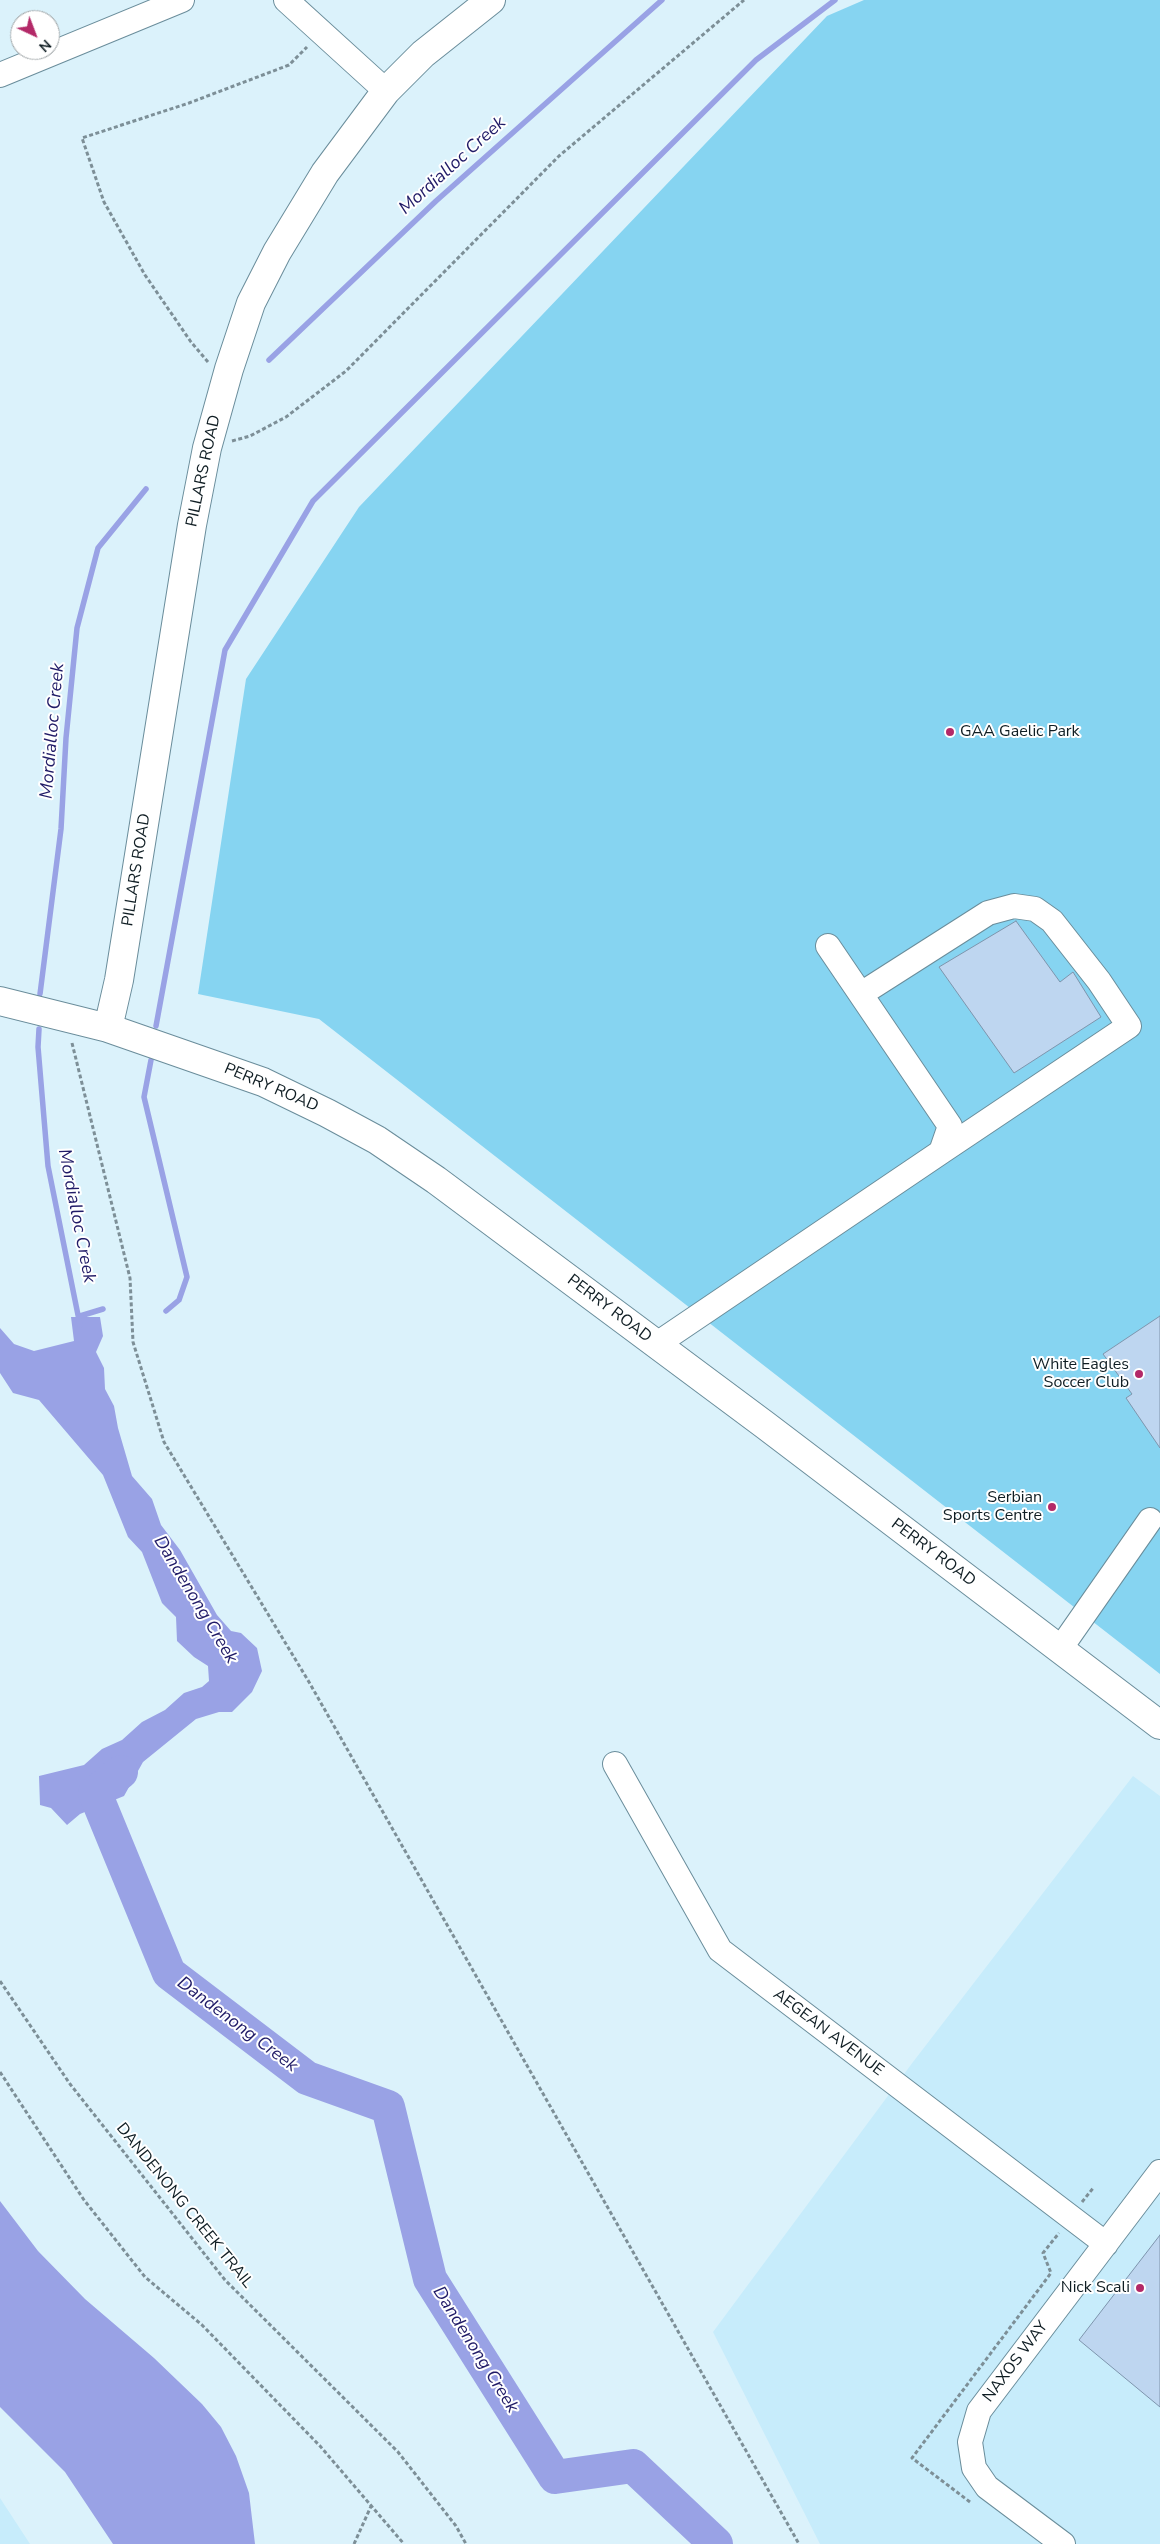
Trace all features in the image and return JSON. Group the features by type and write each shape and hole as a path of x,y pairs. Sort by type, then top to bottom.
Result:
{"main road":[{"name":"PILLARS ROAD","path":"108,1028 119,980 190,535 207,448 225,382 250,304 277,252 325,173 386,91 423,54 491,0"},
{"name":"PERRY ROAD","path":"0,1001 108,1028 263,1082 328,1113 377,1140 436,1180 657,1344 1160,1725"}],"street":[{"path":"0,75 182,0"},
{"path":"286,0 386,91"},
{"path":"657,1344 1129,1026 1099,981 1052,921 1036,909 1014,906 988,913 861,994"},
{"path":"828,946 950,1126 941,1152"},
{"path":"1060,1650 1150,1520"},
{"name":"AEGEAN AVENUE","path":"615,1764 720,1950 1106,2244"},
{"name":"NAXOS WAY","path":"1063,2544 987,2487 974,2468 970,2442 979,2411 1160,2172"}],"path":[{"path":"207,448 250,436 286,417 346,371 559,156 744,0"},
{"path":"225,382 191,342 145,275 104,202 82,138 189,103 289,65 322,33"},
{"path":"66,1018 108,1181 130,1278 133,1342 164,1442 309,1682 799,2544"},
{"name":"DANDENONG CREEK TRAIL","path":"0,1981 70,2084 225,2280 398,2452 456,2526 466,2544"},
{"path":"0,2072 84,2200 145,2277 202,2325 320,2446 372,2504 404,2544"},
{"path":"941,2418 1051,2273 1043,2253 1071,2218"},
{"path":"354,2544 372,2504"}],"shaded area":[{"path":"864,0 1160,0 1160,1674 319,1019 198,994 246,679 359,507 827,16"},
{"path":"1133,1776 1160,1796 1160,2544 820,2544 713,2332 913,2062"},
{"path":"0,2498 30,2544 0,2544"}],"water":[{"path":"71,1317 100,1317 103,1336 96,1352 104,1368 105,1389 114,1406 118,1428 132,1476 152,1499 161,1525 180,1550 217,1615 231,1631 241,1633 257,1648 262,1671 252,1692 232,1712 219,1712 196,1719 143,1762 124,1796 80,1814 67,1825 51,1808 40,1805 39,1776 84,1765 102,1749 122,1740 142,1722 165,1710 184,1693 202,1687 209,1681 208,1666 194,1657 177,1641 176,1617 162,1603 142,1552 128,1537 103,1475 39,1400 13,1393 0,1373 0,1328 14,1344 34,1351 74,1341"},
{"path":"0,2201 38,2251 85,2299 154,2358 202,2404 221,2427 236,2456 249,2493 255,2544 113,2544 65,2472 0,2407"}],"building":[{"path":"1016,921 1060,982 1073,972 1101,1017 1014,1073 939,967"},
{"name":"White Eagles Soccer Club","path":"1160,1316 1160,1448 1126,1398 1132,1394 1103,1354"},
{"name":"Nick Scali","path":"1160,2235 1160,2407 1079,2340"}],"waterway":[{"name":"Mordialloc Creek","path":"269,360 436,201 662,0"},
{"path":"156,1026 225,650 313,501 756,60 835,0"},
{"name":"Mordialloc Creek","path":"40,994 61,829 66,738 77,628 98,548 146,489"},
{"name":"Mordialloc Creek","path":"39,1029 38,1047 48,1166 80,1325"},
{"path":"151,1060 144,1097 187,1277 179,1300 166,1311"},
{"path":"80,1316 103,1309"},
{"name":"Dandenong Creek","path":"121,1772 95,1793 169,1973 307,2078 388,2107 430,2279 555,2477 633,2466 716,2544"}],"place":[{"name":"GAA Gaelic Park","path":"950,732"},
{"name":"White Eagles Soccer Club","path":"1139,1374"},
{"name":"Serbian Sports Centre","path":"1052,1507"},
{"name":"Nick Scali","path":"1140,2288"}]}
